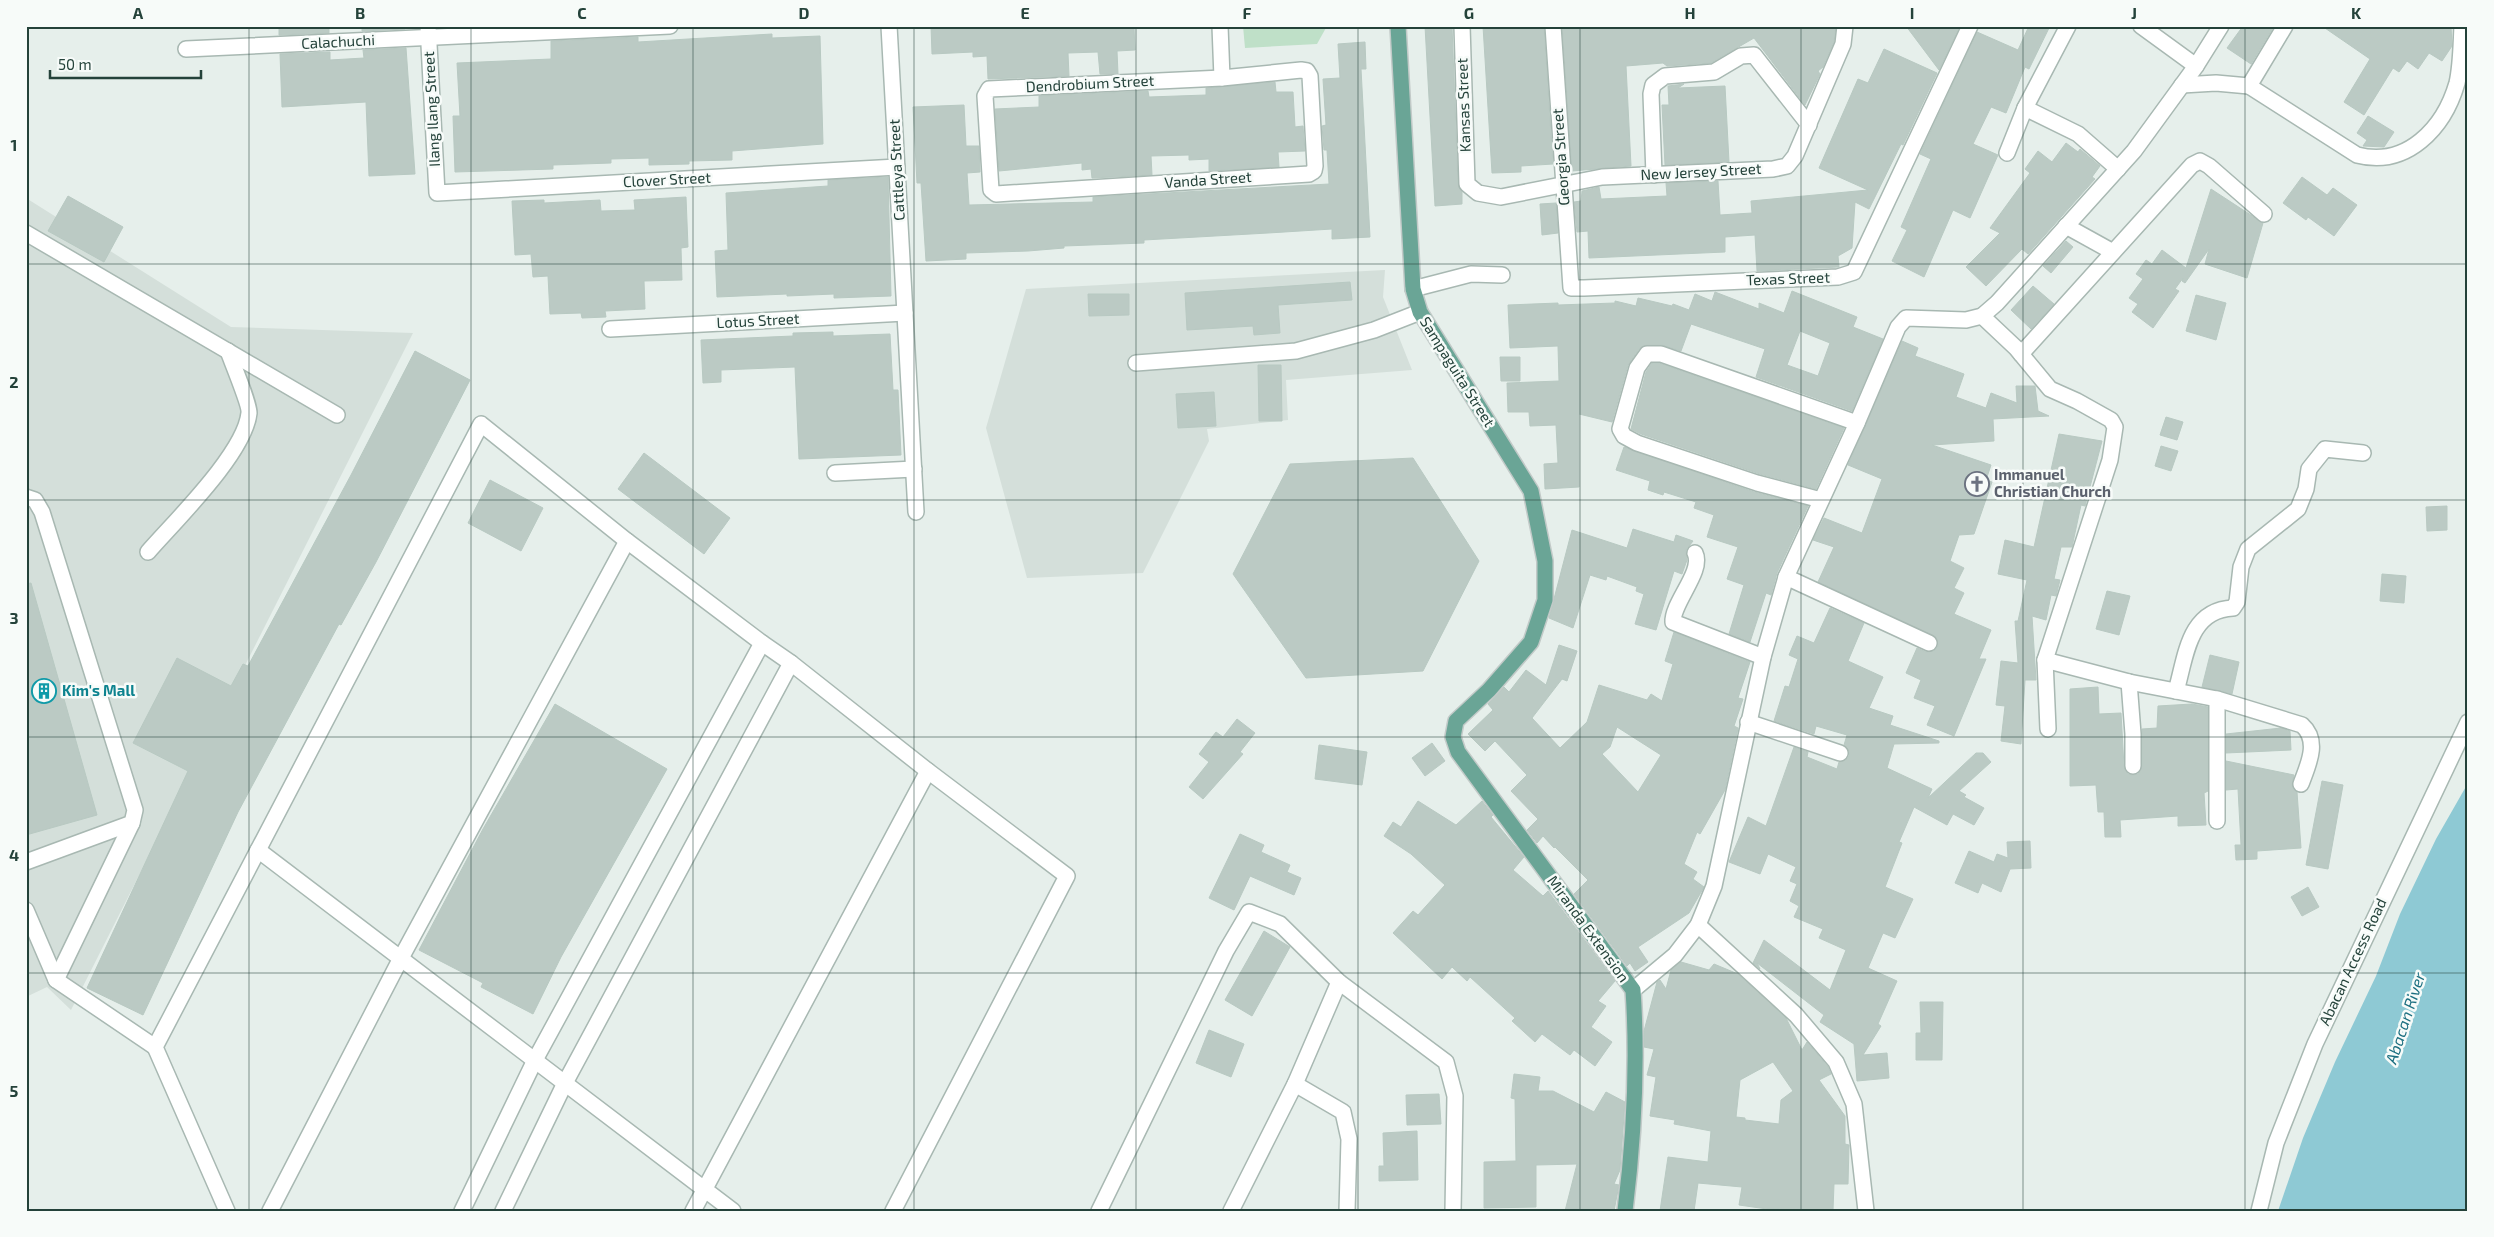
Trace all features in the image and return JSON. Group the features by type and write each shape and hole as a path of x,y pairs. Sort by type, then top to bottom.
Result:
{"main road":[{"name":"Sampaguita Street","path":"1398,26 1413,290 1420,312 1530,490 1540,529 1545,561 1545,600 1531,642 1490,690"},
{"name":"Miranda Extension","path":"1490,690 1456,721 1453,737 1458,752 1633,990 1636,1031 1632,1151 1625,1211"}],"street":[{"name":"Calachuchi","path":"186,49 428,32 670,26"},
{"name":"Cattleya Street","path":"889,26 916,512"},
{"path":"1220,26 1222,78"},
{"name":"Kansas Street","path":"1462,26 1467,184"},
{"name":"Georgia Street","path":"1553,26 1571,288"},
{"name":"New Jersey Street","path":"1467,184 1478,193 1501,197 1563,186 1588,179 1782,168 1792,162 1809,125 1843,44 1845,26"},
{"path":"2007,153 2025,108 2068,26"},
{"path":"2140,26 2196,66"},
{"path":"1633,990 1675,955 1698,925 1714,886 1763,657 1786,577 1857,423 1898,327 1906,318 1966,320 1982,316 1997,303 2134,151 2196,66 2221,26"},
{"path":"2249,86 2285,26"},
{"path":"2182,85 2216,83 2249,86 2357,156 2372,159 2384,158 2424,141 2438,125 2456,83 2462,26"},
{"name":"Texas Street","path":"1571,288 1838,277 1854,272 1967,28"},
{"name":"Ilang Ilang Street","path":"428,32 437,193"},
{"path":"1654,175 1651,94 1653,85 1665,76 1714,72 1741,56 1754,55 1809,125"},
{"name":"Dendrobium Street","path":"996,194 991,190 989,171 985,96 989,89 1222,78 1302,70"},
{"name":"Vanda Street","path":"996,194 1309,174 1314,171 1315,166 1310,76 1307,71 1302,70"},
{"path":"2025,108 2078,134 2118,169"},
{"path":"2021,354 2192,165 2200,161 2209,166 2264,214"},
{"name":"Clover Street","path":"437,193 897,167"},
{"path":"2066,226 2112,252"},
{"path":"26,233 337,415"},
{"path":"1413,290 1471,274 1502,275"},
{"path":"1136,363 1296,352 1374,330 1420,312"},
{"name":"Lotus Street","path":"610,329 905,313"},
{"path":"1982,316 2021,354 2050,389 2111,420 2115,427 2110,460 2045,660 2048,729"},
{"path":"148,552 229,459 244,429 250,412 228,351"},
{"path":"1821,500 1757,483 1637,443 1624,436 1620,429 1637,368 1646,354 1661,354 1857,423"},
{"path":"155,1047 481,424 627,542 791,663 928,771 1067,876 893,1211"},
{"path":"2176,691 2189,642 2199,623 2213,612 2220,609 2233,608 2237,602 2241,567 2248,549 2298,509 2306,489 2309,469 2325,449 2363,453"},
{"path":"835,473 914,469"},
{"path":"26,497 35,500 42,512 135,810 132,823 56,980"},
{"path":"270,1211 401,958 627,542"},
{"path":"1695,553 1697,558 1694,568 1673,622 1763,657"},
{"path":"1786,577 1929,642"},
{"path":"462,1211 535,1060 762,643"},
{"path":"2045,660 2129,682 2217,699 2302,725 2308,730 2311,740 2310,756 2301,784"},
{"path":"504,1211 565,1083 791,663"},
{"path":"2129,682 2133,734 2133,766"},
{"path":"2217,699 2217,821"},
{"path":"1748,722 1840,753"},
{"name":"Abacan Access Road","path":"2259,1211 2276,1143 2315,1044 2468,722"},
{"path":"693,1211 703,1189 928,771"},
{"path":"26,862 132,823"},
{"path":"258,850 733,1211"},
{"path":"26,910 56,980 155,1047 227,1211"},
{"path":"1100,1211 1226,951 1249,912 1280,924 1339,982 1446,1062 1455,1096 1453,1211"},
{"path":"1698,925 1796,1015 1836,1062 1854,1104 1866,1211"},
{"path":"1231,1211 1295,1084 1339,982"},
{"path":"1295,1084 1343,1112 1349,1139 1347,1211"}],"shaded area":[{"path":"26,198 231,327 413,333 71,1010 47,987 26,997"},
{"path":"1385,270 1383,297 1412,370 1286,380 1288,420 1207,429 1209,441 1143,573 1027,578 986,428 1026,289"}],"green space":[{"path":"1243,26 1327,26 1317,44 1245,48"}],"water":[{"name":"Abacan River","path":"2468,783 2468,1211 2278,1211 2303,1138 2335,1062 2376,976 2400,914 2436,839"}],"building":[{"path":"279,26 329,26 329,33 279,35"},
{"path":"362,26 405,26 405,29 362,31"},
{"path":"931,26 1134,26 1135,50 1117,51 1118,74 1100,74 1098,52 1068,53 1069,76 988,79 987,56 973,57 973,52 932,54"},
{"path":"1425,26 1452,26 1458,184 1462,192 1462,204 1435,206"},
{"path":"1483,26 1544,26 1553,164 1521,166 1521,172 1492,173"},
{"path":"1562,26 1836,26 1834,42 1823,67 1818,71 1820,74 1805,105 1754,38 1711,63 1667,66 1663,63 1626,66 1631,166 1572,171"},
{"path":"1906,26 1960,26 1939,70"},
{"path":"2029,26 2050,26 2029,69 2025,67 2006,113 1991,107 1973,144 1998,155 1970,218 1953,210 1924,277 1892,261 1907,230 1901,227 1931,159 1920,154 1977,32 2018,50"},
{"path":"2243,26 2274,26 2251,64 2227,48"},
{"path":"2322,26 2451,26 2452,46 2442,61 2429,53 2418,69 2407,61 2399,72 2393,68 2364,115 2344,102 2370,59"},
{"path":"772,34 772,38 820,36 823,144 732,151 732,160 689,161 689,164 649,165 649,158 611,159 611,163 553,165 553,169 455,172 453,116 460,116 457,63 551,59 551,41 638,37 638,42"},
{"path":"1365,42 1366,69 1361,69 1370,237 1332,239 1332,229 1144,240 1144,243 1064,246 1064,248 1028,251 966,253 966,259 926,261 921,183 917,183 913,107 964,105 966,146 979,146 980,172 967,173 969,205 1093,202 1093,197 1329,184 1327,150 1324,150 1322,126 1326,125 1323,79 1340,78 1338,44"},
{"path":"406,48 415,174 369,176 366,102 282,107 280,54 330,52 330,60 364,58 363,50"},
{"path":"1884,49 1937,73 1903,145 1901,144 1869,209 1855,202 1852,248 1838,256 1839,267 1757,271 1755,235 1725,237 1725,252 1589,258 1588,231 1577,232 1574,202 1581,201 1582,191 1599,187 1601,199 1667,196 1666,183 1718,181 1720,215 1752,213 1751,201 1868,190 1819,168 1858,79 1868,83"},
{"path":"1275,82 1276,92 1293,92 1295,127 1303,126 1305,151 1278,152 1279,167 1209,171 1209,159 1189,160 1189,155 1151,156 1152,175 1092,178 1091,169 1082,170 1082,163 999,171 995,109 1039,107 1039,96 1148,91 1149,97 1206,95 1206,88"},
{"path":"1684,84 1678,88 1725,86 1729,162 1665,165 1662,105 1669,105 1668,86"},
{"path":"2368,116 2394,132 2384,147 2363,146 2367,140 2357,133"},
{"path":"2066,143 2078,152 2080,149 2100,166 2092,177 2095,179 2028,254 2022,249 1986,286 1966,267 2000,233 1990,228 2030,173 2025,169 2038,151 2052,162"},
{"path":"888,177 891,296 834,298 834,294 787,296 787,294 717,297 715,251 728,250 726,193 828,186 828,180"},
{"path":"2302,177 2327,195 2333,188 2357,205 2334,236 2308,217 2306,220 2283,203"},
{"path":"2211,189 2263,223 2247,278 2205,264 2209,249 2185,283 2182,281 2183,278 2175,289 2179,291 2153,328 2132,312 2138,304 2129,298 2143,279 2136,274 2146,260 2152,264 2162,250 2186,268"},
{"path":"68,196 123,227 104,262 48,231"},
{"path":"686,197 688,247 681,248 682,280 644,281 645,309 605,311 606,317 582,318 581,313 550,314 548,276 533,277 531,254 515,255 512,201 544,200 544,203 600,200 601,211 635,210 634,200"},
{"path":"1556,203 1558,233 1542,235 1540,204"},
{"path":"2066,241 2073,247 2051,273 2043,266"},
{"path":"1350,282 1352,300 1278,305 1280,333 1254,335 1253,326 1187,330 1185,293"},
{"path":"2033,286 2054,304 2031,329 2011,310"},
{"path":"1792,291 1857,317 1853,327 1883,339 1852,411 1756,377 1765,349 1691,324 1681,351 1661,345 1647,345 1639,349 1628,365 1612,422 1579,414 1579,487 1545,489 1544,464 1558,463 1556,425 1530,426 1529,412 1508,412 1507,383 1559,381 1558,346 1510,348 1508,305 1615,303 1615,301 1636,306 1638,298 1672,306 1673,304 1689,310 1695,294 1712,301 1715,292 1759,309 1759,303 1784,313","holes":["1800,331 1830,343 1818,376 1787,365"]},
{"path":"1088,294 1129,294 1129,315 1089,316"},
{"path":"2196,295 2226,303 2216,340 2186,331"},
{"path":"833,332 833,336 890,334 893,390 898,390 901,455 799,459 795,367 721,370 721,382 703,383 701,340 793,336 793,333"},
{"path":"1902,341 1918,348 1915,356 1964,374 1956,397 1986,408 1991,393 2017,403 2016,386 2035,386 2038,411 2049,416 1993,419 1994,441 1932,445 1991,465 1986,480 1992,482 1974,534 1959,535 1950,561 1964,568 1954,588 1964,593 1954,614 1991,630 1979,659 1986,659 1954,736 1927,725 1935,706 1914,698 1921,680 1906,673 1917,648 1926,652 1934,651 1938,646 1936,637 1818,582 1834,547 1813,540 1824,518 1862,533 1882,479 1848,465"},
{"path":"415,351 470,380 376,562 341,625 339,624 238,812 143,1015 87,988 188,771 133,743 177,658 231,686 243,664 248,666 351,475"},
{"path":"1500,357 1520,357 1520,381 1501,381"},
{"path":"1652,363 1659,363 1844,428 1816,489 1760,474 1631,429 1646,372"},
{"path":"1258,365 1281,365 1282,421 1259,421"},
{"path":"1214,392 1216,426 1178,428 1176,394"},
{"path":"2166,417 2183,422 2177,440 2160,435"},
{"path":"2059,434 2102,441 2085,506 2081,505 2072,547 2061,547 2054,579 2060,580 2056,596 2051,595 2046,620 2032,616 2036,680 2025,680 2021,744 2001,741 2005,706 1996,705 2001,661 2018,663 2015,621 2018,621 2027,580 1998,574 2005,540 2034,547"},
{"path":"2161,446 2178,451 2171,471 2155,466"},
{"path":"1624,447 1754,492 1808,506 1777,573 1771,595 1766,593 1750,642 1729,634 1744,585 1727,579 1738,547 1707,537 1714,515 1694,508 1696,502 1664,492 1663,495 1648,490 1650,481 1616,470"},
{"path":"644,453 730,518 704,554 618,489"},
{"path":"1413,458 1479,561 1423,671 1306,678 1233,574 1290,464"},
{"path":"490,480 543,508 521,551 468,523"},
{"path":"2447,506 2447,530 2427,531 2426,507"},
{"path":"1633,529 1674,542 1676,535 1693,541 1686,550 1687,560 1682,574 1674,571 1656,630 1635,624 1644,594 1636,591 1637,587 1607,576 1606,580 1590,575 1573,628 1549,618 1572,530 1627,548"},
{"path":"2382,574 2406,576 2404,603 2380,601"},
{"name":"Kim's Mall","path":"31,583 97,815 26,835 26,584"},
{"path":"2107,591 2130,596 2119,635 2096,629"},
{"path":"1830,608 1864,623 1848,661 1883,677 1869,708 1893,716 1890,725 1939,741 1939,743 1894,744 1887,768 1932,789 1928,798 1976,753 1983,753 1991,762 1959,791 1966,795 1964,797 1984,808 1974,825 1953,814 1947,825 1914,807 1899,842 1902,843 1885,887 1913,899 1895,938 1883,933 1868,968 1897,981 1878,1024 1881,1026 1863,1055 1887,1053 1889,1078 1857,1081 1854,1044 1820,1022 1824,1015 1757,963 1760,969 1753,963 1764,940 1830,990 1846,950 1819,938 1823,929 1794,917 1799,906 1790,901 1797,884 1790,881 1796,867 1768,854 1760,874 1729,862 1748,817 1766,826 1794,747 1808,752 1807,757 1837,769 1839,762 1846,760 1849,756 1849,751 1844,745 1847,735 1816,726 1814,734 1774,721 1785,686 1789,687 1798,659 1789,655 1797,636 1814,643"},
{"path":"1674,632 1750,662 1738,698 1743,699 1734,726 1738,728 1725,790 1700,834 1697,832 1684,864 1697,872 1693,879 1704,887 1689,913 1638,947 1648,962 1635,971 1630,963 1627,966 1574,894 1588,880 1543,836 1537,843 1527,830 1538,819 1511,791 1527,775 1495,741 1485,751 1468,734 1493,710 1488,704 1504,687 1509,692 1526,670 1546,685 1559,645 1577,651 1567,681 1562,679 1532,718 1560,748 1587,722 1599,685 1647,700 1651,694 1662,701 1673,664 1665,661","holes":["1617,727 1661,755 1638,792 1602,754 1610,747"]},
{"path":"2210,655 2239,662 2232,694 2202,687"},
{"path":"2098,687 2099,714 2121,713 2124,766 2128,774 2133,775 2138,774 2142,766 2142,729 2157,728 2158,706 2192,704 2208,707 2208,791 2204,793 2206,825 2178,826 2178,816 2120,820 2121,837 2105,837 2104,812 2098,812 2096,785 2070,786 2070,689"},
{"path":"555,704 667,769 561,957 533,1014 481,987 483,983 419,950 483,829"},
{"path":"1237,719 1255,733 1240,752 1243,754 1203,799 1189,787 1209,762 1199,754 1216,732 1223,737"},
{"path":"2281,728 2290,731 2291,750 2226,753 2226,734"},
{"path":"1432,743 1445,761 1425,776 1412,758"},
{"path":"1319,745 1367,752 1362,785 1315,779"},
{"path":"2226,761 2294,775 2292,785 2297,792 2301,848 2257,851 2257,859 2236,860 2235,845 2241,845 2238,789 2226,790"},
{"path":"2322,781 2343,785 2328,869 2306,865"},
{"path":"1418,801 1456,825 1482,801 1493,815 1491,817 1524,857 1513,870 1543,896 1548,891 1615,981 1598,1001 1606,1006 1591,1027 1612,1042 1595,1066 1574,1050 1570,1055 1542,1034 1535,1042 1512,1021 1515,1018 1470,977 1467,981 1452,967 1442,979 1393,933 1413,911 1418,915 1445,885 1411,854 1384,836 1393,822 1401,827"},
{"path":"1240,834 1264,845 1261,852 1290,865 1287,872 1301,878 1294,895 1250,876 1234,910 1209,898"},
{"path":"2030,841 2031,868 2010,869 2001,892 1982,883 1978,893 1955,883 1969,851 1994,862 1997,854 2008,858 2007,842"},
{"path":"2308,887 2319,907 2302,916 2291,897"},
{"path":"1264,931 1290,947 1252,1016 1225,1000"},
{"path":"1681,962 1709,970 1714,964 1738,974 1786,1018 1802,1050 1807,1042 1828,1067 1831,1074 1819,1080 1845,1116 1845,1144 1849,1145 1848,1184 1834,1184 1833,1210 1767,1209 1739,1205 1742,1187 1698,1183 1694,1211 1660,1211 1668,1157 1708,1162 1711,1131 1674,1124 1675,1120 1650,1116 1656,1077 1647,1075 1654,1049 1644,1047 1644,1031 1657,982 1660,980 1666,989 1671,970","holes":["1773,1062 1793,1091 1781,1100 1779,1124 1745,1120 1745,1118 1736,1117 1740,1080"]},
{"path":"1920,1002 1943,1002 1942,1060 1916,1060 1916,1033 1921,1033"},
{"path":"1209,1030 1244,1044 1231,1077 1196,1063"},
{"path":"1514,1074 1540,1077 1538,1091 1553,1091 1594,1112 1606,1092 1625,1102 1620,1170 1614,1184 1619,1185 1614,1211 1565,1211 1577,1164 1536,1165 1536,1207 1484,1208 1484,1162 1516,1161 1515,1099 1511,1098"},
{"path":"1439,1094 1441,1124 1407,1125 1406,1095"},
{"path":"1417,1131 1418,1180 1379,1181 1379,1166 1384,1166 1383,1133"}],"place":[{"name":"Immanuel Christian Church","path":"1977,484"},
{"name":"Kim's Mall","path":"44,691"}]}
